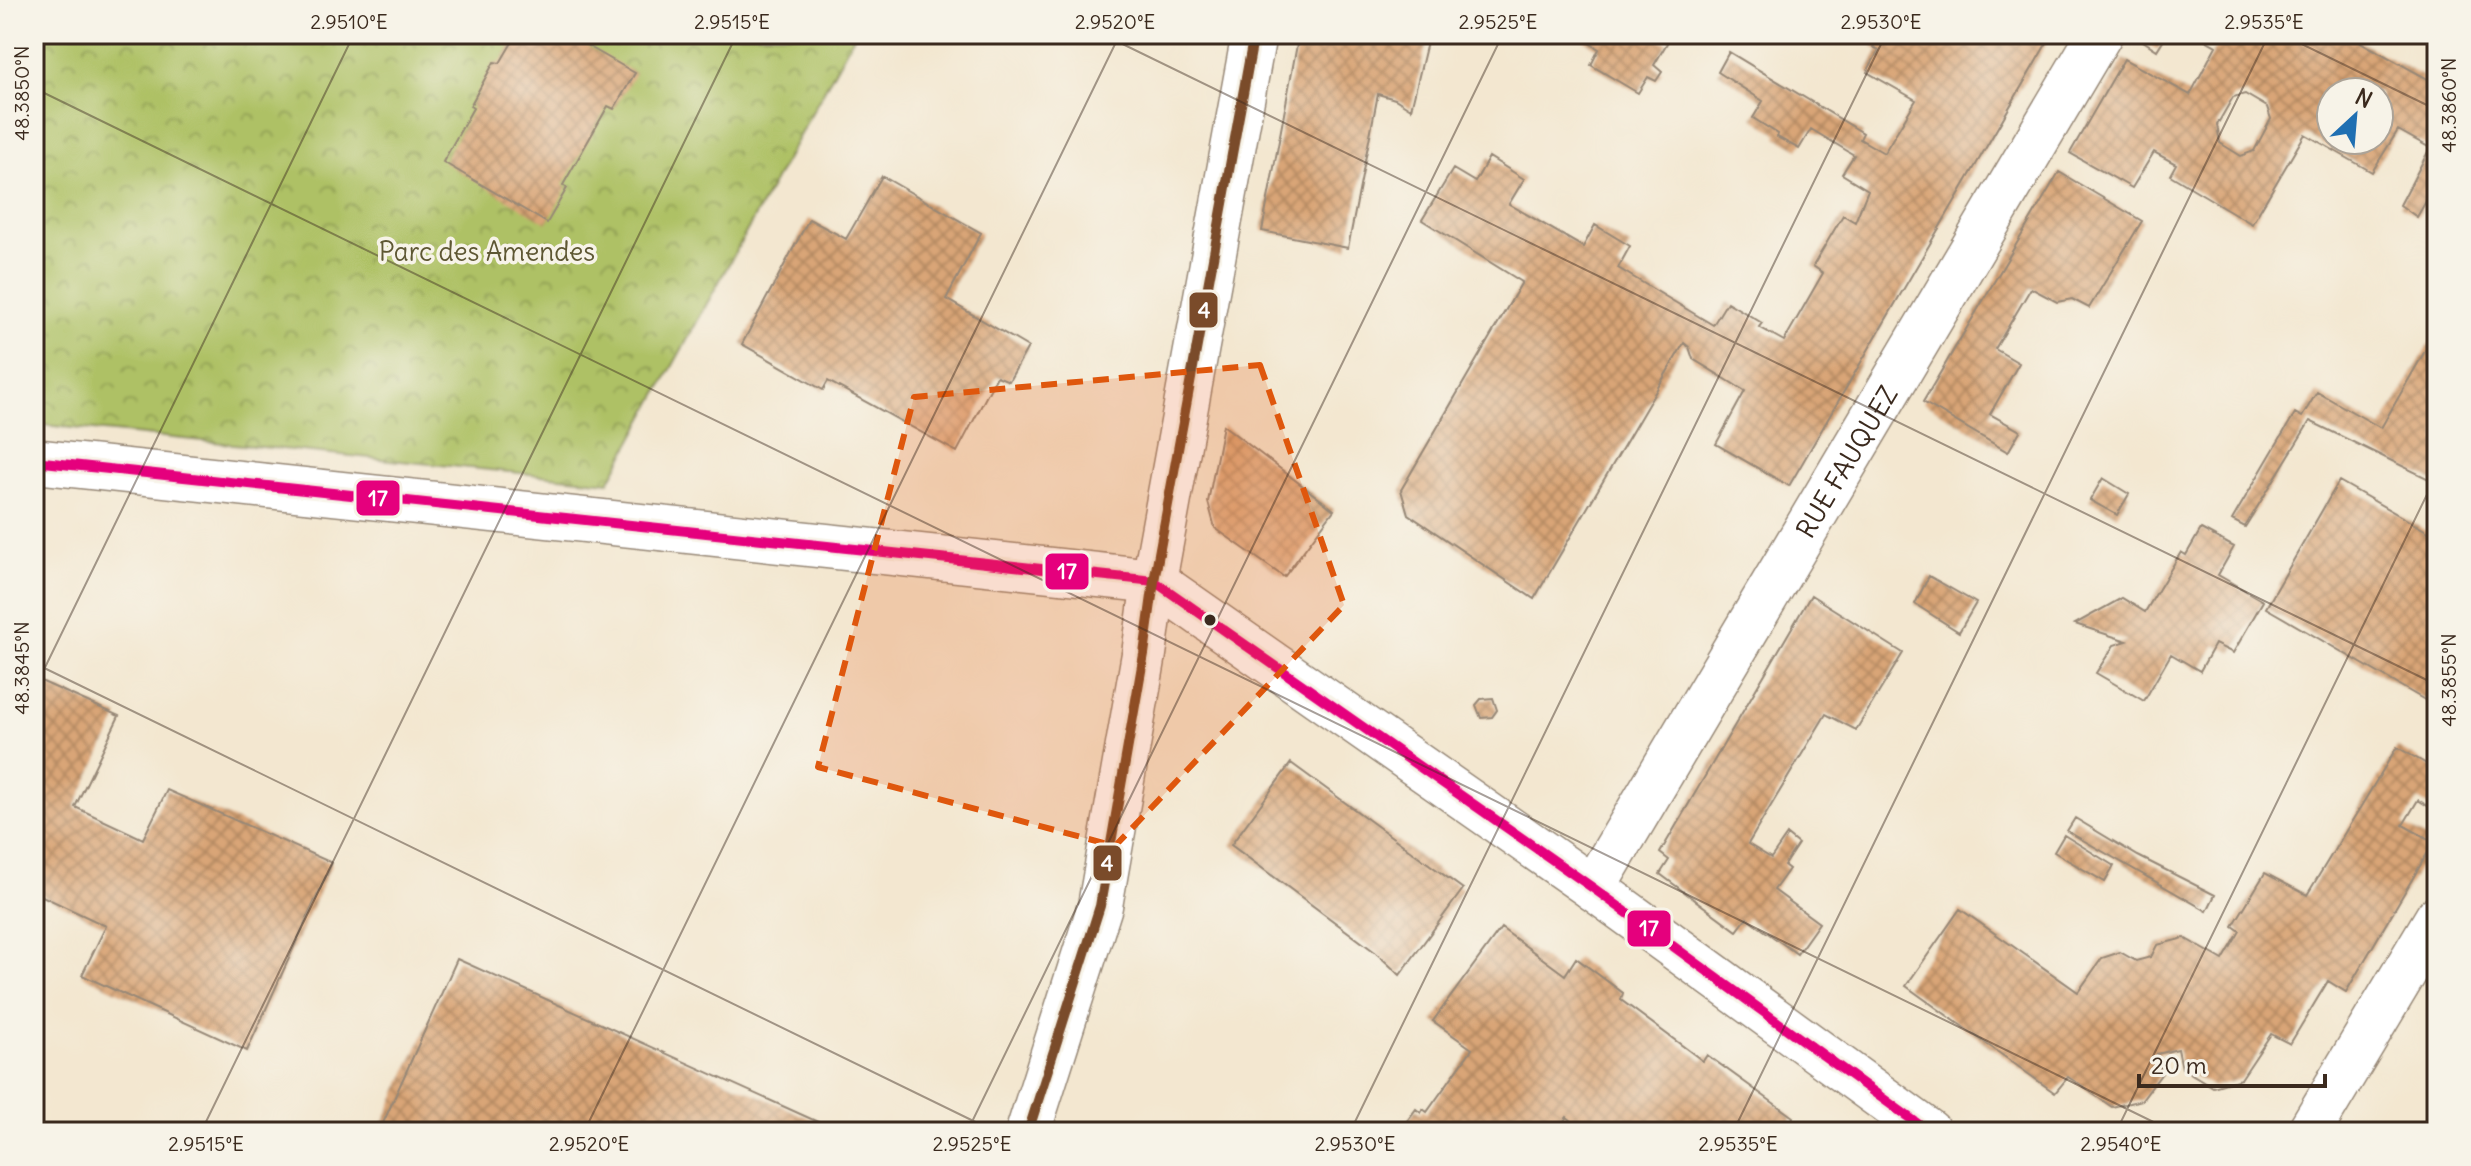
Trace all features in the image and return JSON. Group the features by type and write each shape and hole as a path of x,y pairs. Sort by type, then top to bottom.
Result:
{"street":[{"path":"1028,1132 1100,906 1154,581 1254,34"},
{"name":"RUE FAUQUEZ","path":"1593,888 2100,34"},
{"path":"34,461 1154,581 1593,888 1929,1132"},
{"path":"2309,1132 2437,918"}],"highlighted area":[{"path":"1260,365 1344,605 1115,846 818,767 914,397"}],"green space":[{"name":"Parc des Amendes","path":"34,34 855,34 609,482 34,424"}],"building":[{"path":"517,34 567,34 635,73 614,109 608,106 563,185 567,188 547,223 443,162 494,62 500,63"},
{"path":"1299,34 1429,34 1411,109 1395,99 1378,94 1348,248 1262,231"},
{"path":"1575,34 1652,34 1667,43 1654,65 1662,72 1656,81 1648,77 1638,93 1591,65 1599,49"},
{"path":"1882,34 2052,34 1789,486 1716,444 1745,391 1693,359 1684,343 1534,599 1408,514 1401,490 1522,282 1422,220 1453,169 1475,182 1489,157 1524,179 1509,204 1583,247 1595,225 1630,246 1618,268 1713,325 1727,302 1762,323 1759,327 1784,341 1823,273 1813,266 1843,215 1855,222 1868,190 1842,174 1854,155 1811,129 1799,149 1777,137 1778,134 1753,118 1763,101 1718,72 1729,52 1863,133 1860,139 1884,153 1916,100 1867,72 1879,50 1873,47"},
{"path":"2139,34 2167,34 2157,50 2137,37"},
{"path":"2195,34 2346,34 2437,84 2437,182 2417,217 2400,205 2430,148 2398,130 2395,135 2395,76 2315,76 2315,140 2305,134 2252,224 2170,175 2176,164 2154,152 2132,188 2070,153 2124,59 2190,95 2216,46","holes":["2245,94 2267,107 2271,119 2254,151 2241,156 2220,143 2217,125 2233,97"]},
{"path":"2344,156 2382,156 2372,172"},
{"path":"2059,172 2142,221 2089,308 2072,299 2057,302 2031,288 1995,349 2019,363 1990,414 2020,431 2008,452 1923,402"},
{"path":"882,176 981,233 946,299 1028,347 1009,381 997,376 957,452 828,381 823,390 742,344 809,219 846,239"},
{"path":"2437,330 2437,483 2310,421 2245,527 2232,520 2295,413 2302,417 2317,392 2381,428"},
{"path":"1223,425 1334,510 1284,577 1215,528 1208,502"},
{"path":"2103,478 2129,494 2117,515 2090,500"},
{"path":"2339,481 2437,537 2437,691 2430,703 2266,608"},
{"path":"2201,529 2234,547 2218,575 2263,601 2233,653 2215,644 2200,671 2171,654 2144,701 2096,673 2114,645 2127,641 2075,624 2122,598 2145,612 2181,552 2186,555"},
{"path":"1929,576 1976,603 1959,632 1915,604"},
{"path":"1811,595 1903,653 1856,730 1826,714 1748,844 1771,858 1787,835 1798,844 1784,865 1789,869 1774,890 1819,923 1797,954 1747,918 1737,931 1660,874 1669,860 1660,853"},
{"path":"34,678 119,716 75,807 143,839 167,790 332,863 247,1051 82,975 106,926 36,893 34,897"},
{"path":"1493,698 1497,710 1492,717 1481,718 1476,705 1481,699"},
{"path":"2397,747 2437,770 2437,812 2418,800 2403,825 2434,842 2346,992 2328,981 2290,1044 2271,1034 2241,1079 2213,1087 2182,1068 2178,1049 2157,1054 2162,1073 2142,1100 2112,1107 2068,1077 2055,1093 1906,986 1960,909 2078,992 2102,958 2120,952 2136,961 2151,957 2157,945 2184,938 2223,960 2240,931 2233,926 2265,873 2307,895"},
{"path":"1291,763 1463,889 1400,975 1375,952 1231,845"},
{"path":"2075,818 2138,856 2215,895 2207,911 2067,831"},
{"path":"2064,835 2114,866 2105,882 2054,852"},
{"path":"1501,928 1565,975 1576,958 1623,993 1621,1000 1703,1061 1707,1055 1793,1117 1789,1126 1798,1132 1582,1132 1567,1117 1556,1132 1399,1132 1416,1109 1421,1113 1423,1109 1427,1112 1472,1049 1433,1021"},
{"path":"457,959 840,1132 379,1132"}],"transit line":[{"name":"4","path":"1028,1132 1100,906 1154,581 1254,34"},
{"name":"17","path":"34,461 1154,581 1593,888 1929,1132"}]}
